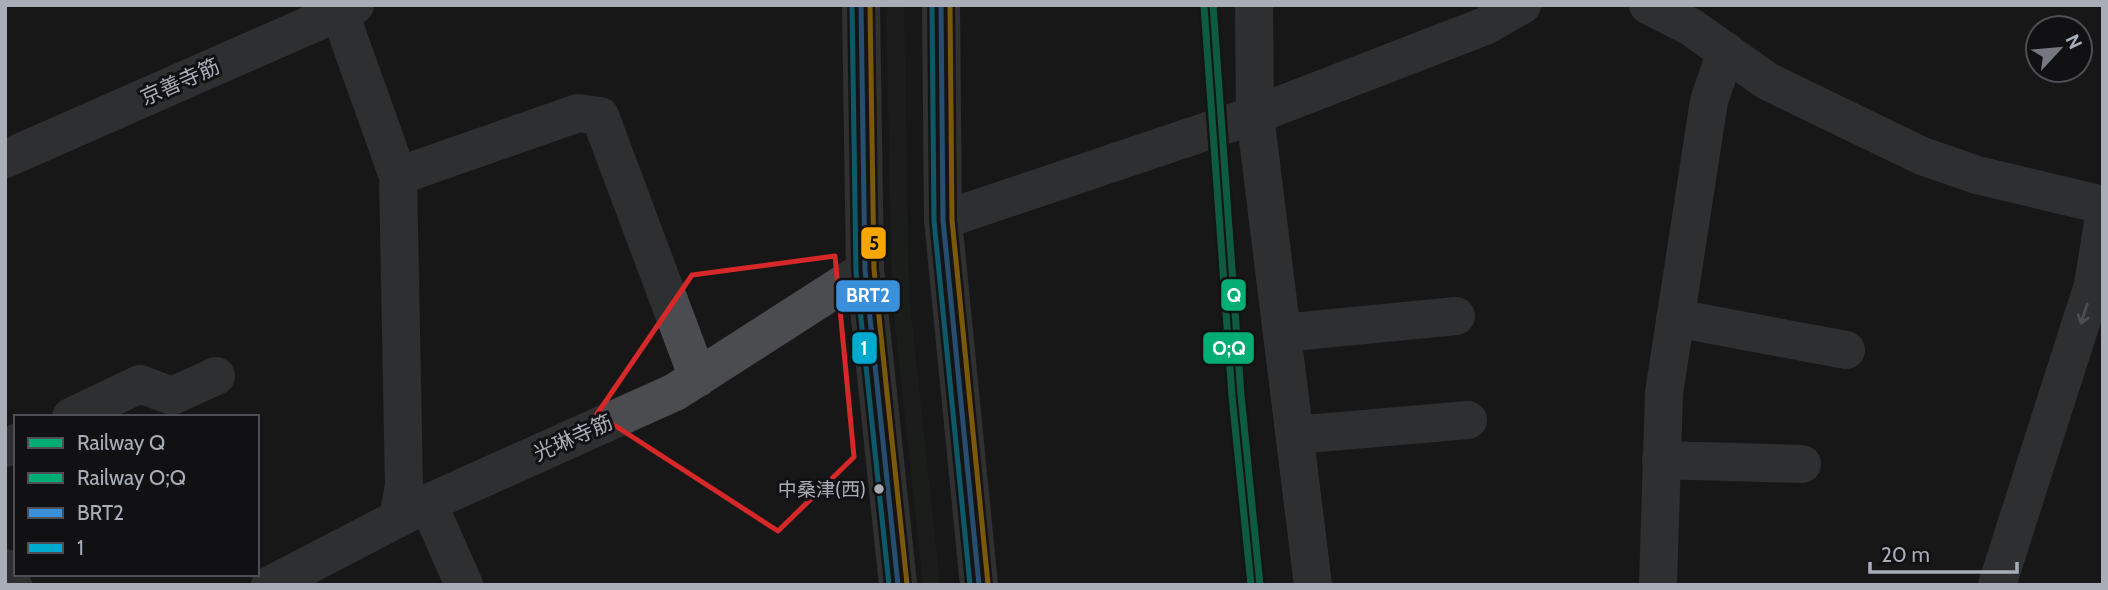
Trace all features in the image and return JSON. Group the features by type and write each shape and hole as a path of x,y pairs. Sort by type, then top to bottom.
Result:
{"highway":[{"path":"861,5 865,270 898,585"},
{"path":"941,5 943,220 979,585"}],"street":[{"path":"1254,5 1255,115 1313,585"},
{"path":"943,220 1255,115 1485,26 1522,5"},
{"path":"1648,5 1691,27 1767,81 1922,156 2102,224 2094,285 1997,585"},
{"path":"343,8 398,176 404,485 413,511 464,585"},
{"name":"京善寺筋","path":"5,159 343,8"},
{"path":"1658,585 1664,393 1709,101 1727,51"},
{"path":"398,176 578,113 600,116 698,377"},
{"name":"光琳寺筋","path":"270,585 413,511 675,392 865,270"},
{"path":"1282,334 1456,316"},
{"path":"1675,318 1846,350"},
{"path":"75,415 140,384 172,396 216,376"},
{"path":"1295,435 1468,420"},
{"path":"1661,460 1802,464"},
{"path":"5,568 13,585"}],"highlighted area":[{"path":"835,256 854,457 778,531 597,414 692,275"}],"shaded area":[{"path":"886,5 904,5 909,294 940,585 923,585 892,296"}],"rail line":[{"name":"Q","path":"1213,5 1241,395 1260,585"},
{"name":"O;Q","path":"1204,6 1232,396 1251,585"}],"transit line":[{"name":"1","path":"852,5 856,271 889,585"},
{"name":"BRT2","path":"861,5 865,270 898,585"},
{"name":"5","path":"870,5 874,269 907,584"},
{"name":"1","path":"932,5 934,221 970,585"},
{"name":"BRT2","path":"941,5 943,220 979,585"},
{"name":"5","path":"950,5 952,220 988,584"}],"place":[{"name":"中桑津(西)","path":"879,489"}]}
